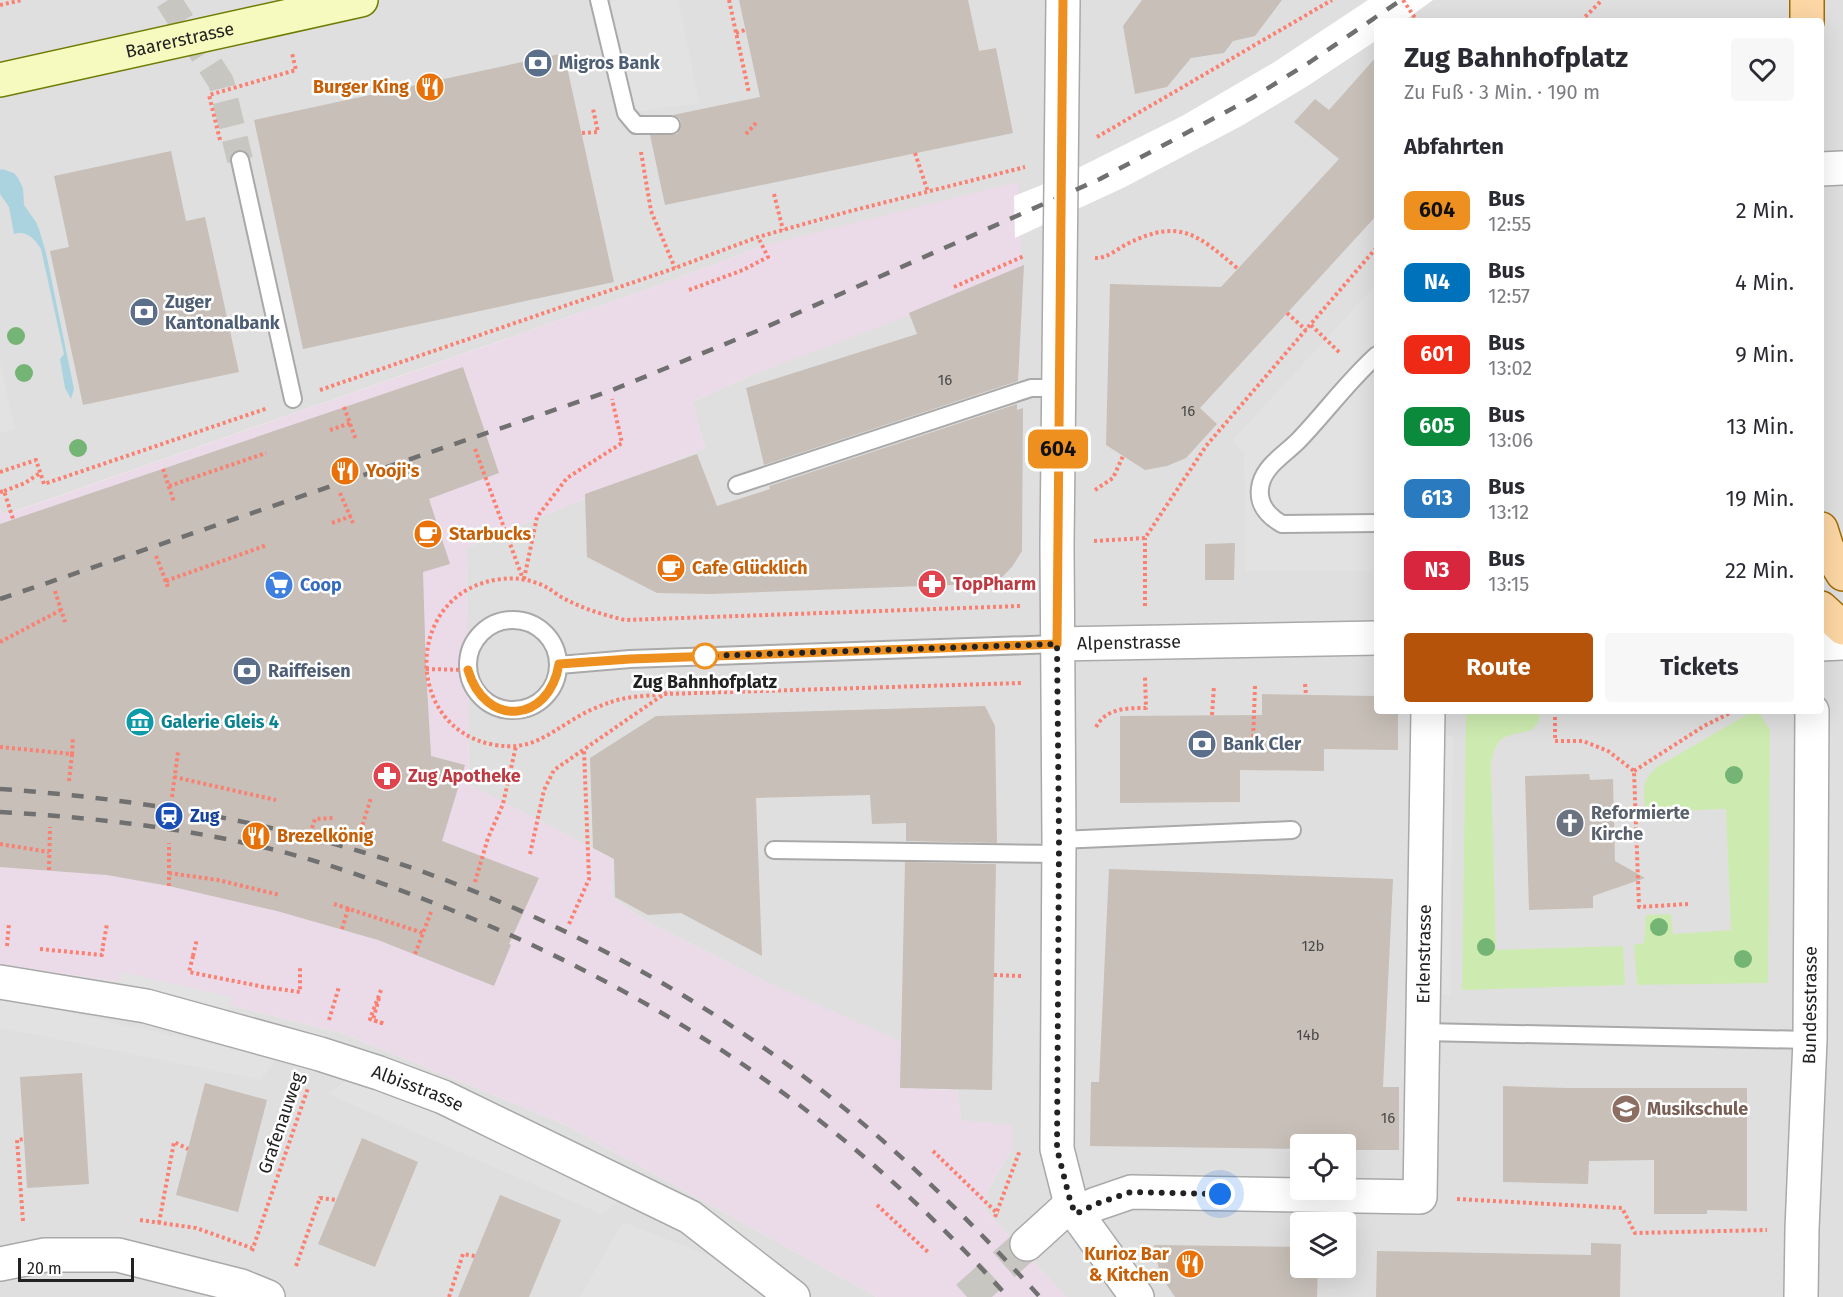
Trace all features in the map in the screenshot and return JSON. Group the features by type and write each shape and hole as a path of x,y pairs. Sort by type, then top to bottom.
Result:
{"main road":[{"name":"Baarerstrasse","path":"0,80 361,0"},
{"path":"1807,0 1807,18"},
{"path":"1824,537 1831,556 1843,574"},
{"path":"1824,611 1843,628"}],"street":[{"path":"1063,0 1057,545 1059,847 1057,1149 1074,1209 1137,1297"},
{"path":"1824,169 1843,168"},
{"name":"Alpenstrasse","path":"1057,644 1374,638"},
{"path":"1824,644 1843,643"},
{"name":"Erlenstrasse","path":"1420,1197 1428,714"},
{"name":"Bundesstrasse","path":"1801,1297 1810,1040 1812,714"},
{"name":"Albisstrasse","path":"4,968 320,1054 379,1072 443,1097 690,1217 793,1297"},
{"path":"1027,1244 1074,1209 1131,1192 1420,1197"},
{"path":"0,1264 45,1255 118,1255 241,1286 268,1297"}],"lane":[{"path":"599,0 626,113 636,125 671,125"},
{"path":"240,160 293,399"},
{"path":"1374,359 1297,442 1268,468 1261,480 1259,493 1269,517 1282,524 1374,523"},
{"path":"737,484 1031,388 1059,388"},
{"path":"508,620 522,620 536,626 548,636 556,649 559,664 556,680 549,694 538,704 523,710 508,711 493,706 480,697 472,685 468,670 468,656 478,637 494,623 508,620"},
{"name":"Alpenstrasse","path":"559,664 630,659 1057,644"},
{"path":"774,850 1059,847 1292,830"},
{"path":"1423,1032 1810,1040"}],"path":[{"path":"0,5 22,0"},
{"path":"729,0 748,93"},
{"path":"1088,143 1332,0"},
{"path":"1403,0 1415,18"},
{"path":"1584,18 1602,0"},
{"path":"736,33 745,30"},
{"path":"582,133 598,132 590,98"},
{"path":"746,134 756,123"},
{"path":"636,125 651,211 675,268"},
{"path":"915,153 928,192"},
{"path":"293,399 675,268 758,237 1026,167"},
{"path":"774,194 783,230"},
{"path":"954,287 1022,256 1101,258 1156,231 1182,231 1203,239 1237,268"},
{"path":"689,290 743,270 768,257 758,237"},
{"path":"1057,545 1145,538 1206,447 1374,251"},
{"path":"1287,313 1306,330"},
{"path":"1311,325 1360,372"},
{"path":"475,449 524,579 537,517 567,478 622,443 612,399"},
{"path":"344,407 356,440"},
{"path":"0,472 36,460 44,484 250,414"},
{"path":"330,430 351,423"},
{"path":"168,486 266,453"},
{"path":"1095,500 1095,489 1113,478 1122,456"},
{"path":"163,469 174,502"},
{"path":"13,519 2,492 25,483 40,473"},
{"path":"340,493 353,523"},
{"path":"332,523 351,516"},
{"path":"1094,531 1094,541"},
{"path":"165,581 267,545"},
{"path":"156,556 168,587"},
{"path":"55,591 65,622"},
{"path":"966,611 971,608"},
{"path":"0,642 61,610"},
{"path":"426,669 468,670"},
{"path":"969,680 975,684"},
{"path":"1305,684 1305,694"},
{"path":"1212,716 1214,686"},
{"path":"1255,686 1253,743 1262,745"},
{"path":"530,854 544,790 554,770 670,690"},
{"path":"1555,714 1556,741 1583,741 1608,751 1634,771"},
{"path":"1634,771 1704,726 1728,714"},
{"path":"69,781 73,737"},
{"path":"476,882 488,838 503,804 516,746"},
{"path":"0,747 72,754"},
{"path":"569,924 589,879 584,749"},
{"path":"172,796 178,752"},
{"path":"1634,771 1639,907 1688,904"},
{"path":"174,777 276,800"},
{"path":"357,842 371,798"},
{"path":"312,828 315,819 334,818"},
{"path":"49,870 50,827"},
{"path":"169,843 169,886"},
{"path":"0,844 49,852"},
{"path":"169,873 218,880 280,895"},
{"path":"342,929 348,909 333,904 423,933"},
{"path":"415,954 431,912"},
{"path":"4,968 9,923"},
{"path":"35,948 102,955 107,924"},
{"path":"197,939 189,972 300,992 300,968"},
{"path":"994,975 1022,976"},
{"name":"Grafenauweg","path":"250,1258 320,1054 339,987"},
{"path":"381,990 370,1019 386,1024"},
{"path":"373,1020 379,998"},
{"path":"23,1221 17,1140 24,1139"},
{"path":"159,1223 174,1142 188,1149"},
{"path":"933,1151 996,1216 1020,1149"},
{"path":"1420,1197 1622,1208 1635,1233 1802,1229"},
{"path":"296,1266 320,1198 336,1200"},
{"path":"877,1205 929,1253"},
{"path":"448,1297 462,1254 475,1256"}],"shaded area":[{"path":"0,0 1843,0 1843,1297 1066,1297 984,1209 988,1190 1012,1148 961,1120 957,1090 900,1088 765,981 646,921 611,897 613,859 469,785 466,548 705,448 692,402 752,375 762,246 676,279 7,514 0,511"},
{"path":"620,0 678,0 699,103 626,113 601,5"},
{"path":"1018,182 1022,266 918,312 752,375 692,402 705,448 466,548 469,784 613,859 611,897 646,921 765,981 902,1042 900,1088 957,1090 961,1120 1012,1125 1012,1148 988,1190 984,1209 1066,1297 877,1297 564,1124 342,1033 159,987 0,965 0,511 8,514 676,279 762,246"},
{"path":"1374,287 1374,571 1246,571 1244,453 1232,441"},
{"path":"0,362 15,430 0,433"},
{"path":"1441,736 1453,736 1450,995 1437,995"},
{"path":"0,965 159,987 342,1033 564,1124 877,1297 0,1297"},
{"path":"120,972 232,997 226,1017 121,990"},
{"path":"0,998 277,1058 261,1080 0,1028"},
{"path":"355,1073 627,1194 601,1214 328,1094"},
{"path":"623,1222 738,1267 770,1297 580,1297"}],"green space":[{"path":"1466,714 1539,714 1539,721 1532,730 1504,738 1493,754 1491,765 1496,950 1623,946 1625,985 1462,990"},
{"path":"1748,714 1760,714 1770,730 1768,983 1637,985 1634,945 1644,943 1646,915 1671,914 1673,934 1731,930 1726,809 1645,812 1645,783 1657,767"}],"water":[{"path":"0,170 14,173 18,178 23,188 24,205 39,229 74,389 71,399 65,388 60,359 64,354 41,249 30,236 22,233 14,234 9,207 0,194"}],"pier":[{"path":"1368,0 1433,0 1408,18 1374,18 1374,42 1243,125 1125,187 1015,238 1014,196 1054,180 1182,116 1273,63"}],"building":[{"path":"739,0 968,0 979,51 996,48 1013,133 665,205 650,135 677,134 681,124 680,119 673,115 760,97"},
{"path":"1142,0 1282,0 1255,36 1233,41 1224,53 1191,58 1167,87 1135,94 1123,26"},
{"path":"564,53 614,282 303,349 254,120"},
{"path":"1374,59 1374,218 1200,408 1217,424 1186,458 1167,466 1145,470 1106,445 1110,284 1221,287 1339,159 1294,122 1315,99 1329,110"},
{"name":"Zuger Kantonalbank","path":"171,151 186,221 205,217 239,372 83,405 50,251 69,247 54,176"},
{"path":"1024,265 1018,381 764,465 746,388 917,334 909,313"},
{"path":"463,367 499,473 429,499 450,564 423,572 426,669 431,756 465,765 442,841 539,878 509,944 511,945 494,986 378,940 277,911 169,886 107,875 0,867 0,524"},
{"path":"1017,404 1017,410 1023,408 1022,551 1012,567 1002,577 994,580 977,584 712,594 657,593 587,557 585,494 697,454 717,506 770,489 769,486"},
{"path":"1235,543 1234,580 1205,580 1205,544"},
{"path":"1262,694 1374,696 1374,714 1398,714 1398,750 1324,749 1324,771 1240,770 1240,802 1120,803 1120,716 1262,715"},
{"path":"985,706 995,726 997,843 906,841 906,823 872,824 870,795 756,798 762,956 681,913 648,915 615,897 614,859 593,848 590,758 656,716"},
{"name":"Reformierte Kirche","path":"1589,774 1590,780 1613,779 1615,861 1645,878 1593,896 1593,908 1529,910 1525,776"},
{"path":"905,862 996,864 992,1090 900,1088"},
{"path":"1109,869 1393,879 1383,1087 1399,1087 1399,1150 1356,1150 1356,1134 1290,1134 1290,1149 1090,1146 1091,1082 1099,1082"},
{"path":"82,1073 89,1184 27,1188 20,1077"},
{"path":"205,1083 267,1100 238,1212 176,1195"},
{"path":"1503,1086 1747,1088 1747,1211 1707,1210 1707,1214 1654,1214 1654,1160 1589,1161 1588,1184 1503,1182"},
{"path":"362,1138 418,1162 375,1267 318,1244"},
{"path":"500,1195 561,1220 529,1297 458,1297"},
{"path":"1591,1243 1621,1244 1620,1297 1376,1297 1377,1251 1591,1255"},
{"path":"1154,1245 1290,1247 1290,1278 1318,1278 1317,1297 1175,1297 1160,1275"}],"tunnel":[{"path":"168,0 221,82 240,160"},
{"path":"967,1297 1027,1244"}],"railway":[{"path":"1375,18 1401,0"},
{"path":"0,599 610,391 757,331 1100,179 1252,98 1374,18"},
{"path":"0,789 119,801 237,820 295,834 410,867 466,888 575,936 628,964 731,1026 828,1095 896,1152 938,1192 1040,1297"},
{"path":"0,812 132,824 263,847 380,883 449,909 529,944 606,982 680,1024 751,1070 819,1120 884,1174 947,1233 1008,1297"}],"bus line":[{"name":"604","path":"468,670 472,685 480,697 493,706 508,711 523,710 538,704 549,694 556,680 559,664 630,659 1057,644 1063,0"}],"place":[{"name":"Migros Bank","path":"538,63"},
{"name":"Burger King","path":"430,87"},
{"name":"Zuger Kantonalbank","path":"144,312"},
{"name":"Yooji's","path":"345,471"},
{"name":"Starbucks","path":"428,534"},
{"name":"Cafe Glücklich","path":"671,568"},
{"name":"TopPharm","path":"932,584"},
{"name":"Coop","path":"279,585"},
{"name":"Zug Bahnhofplatz","path":"705,656"},
{"name":"Raiffeisen","path":"247,671"},
{"name":"Galerie Gleis 4","path":"140,722"},
{"name":"Bank Cler","path":"1202,744"},
{"name":"Zug Apotheke","path":"387,776"},
{"name":"Zug","path":"169,816"},
{"name":"Reformierte Kirche","path":"1570,823"},
{"name":"Brezelkönig","path":"256,836"},
{"name":"Musikschule","path":"1626,1109"},
{"name":"Kurioz Bar & Kitchen","path":"1190,1264"}],"route":[{"path":"705,656 1057,644 1059,840 1057,1149 1071,1204 1076,1214 1096,1204 1131,1192 1220,1194"}]}
